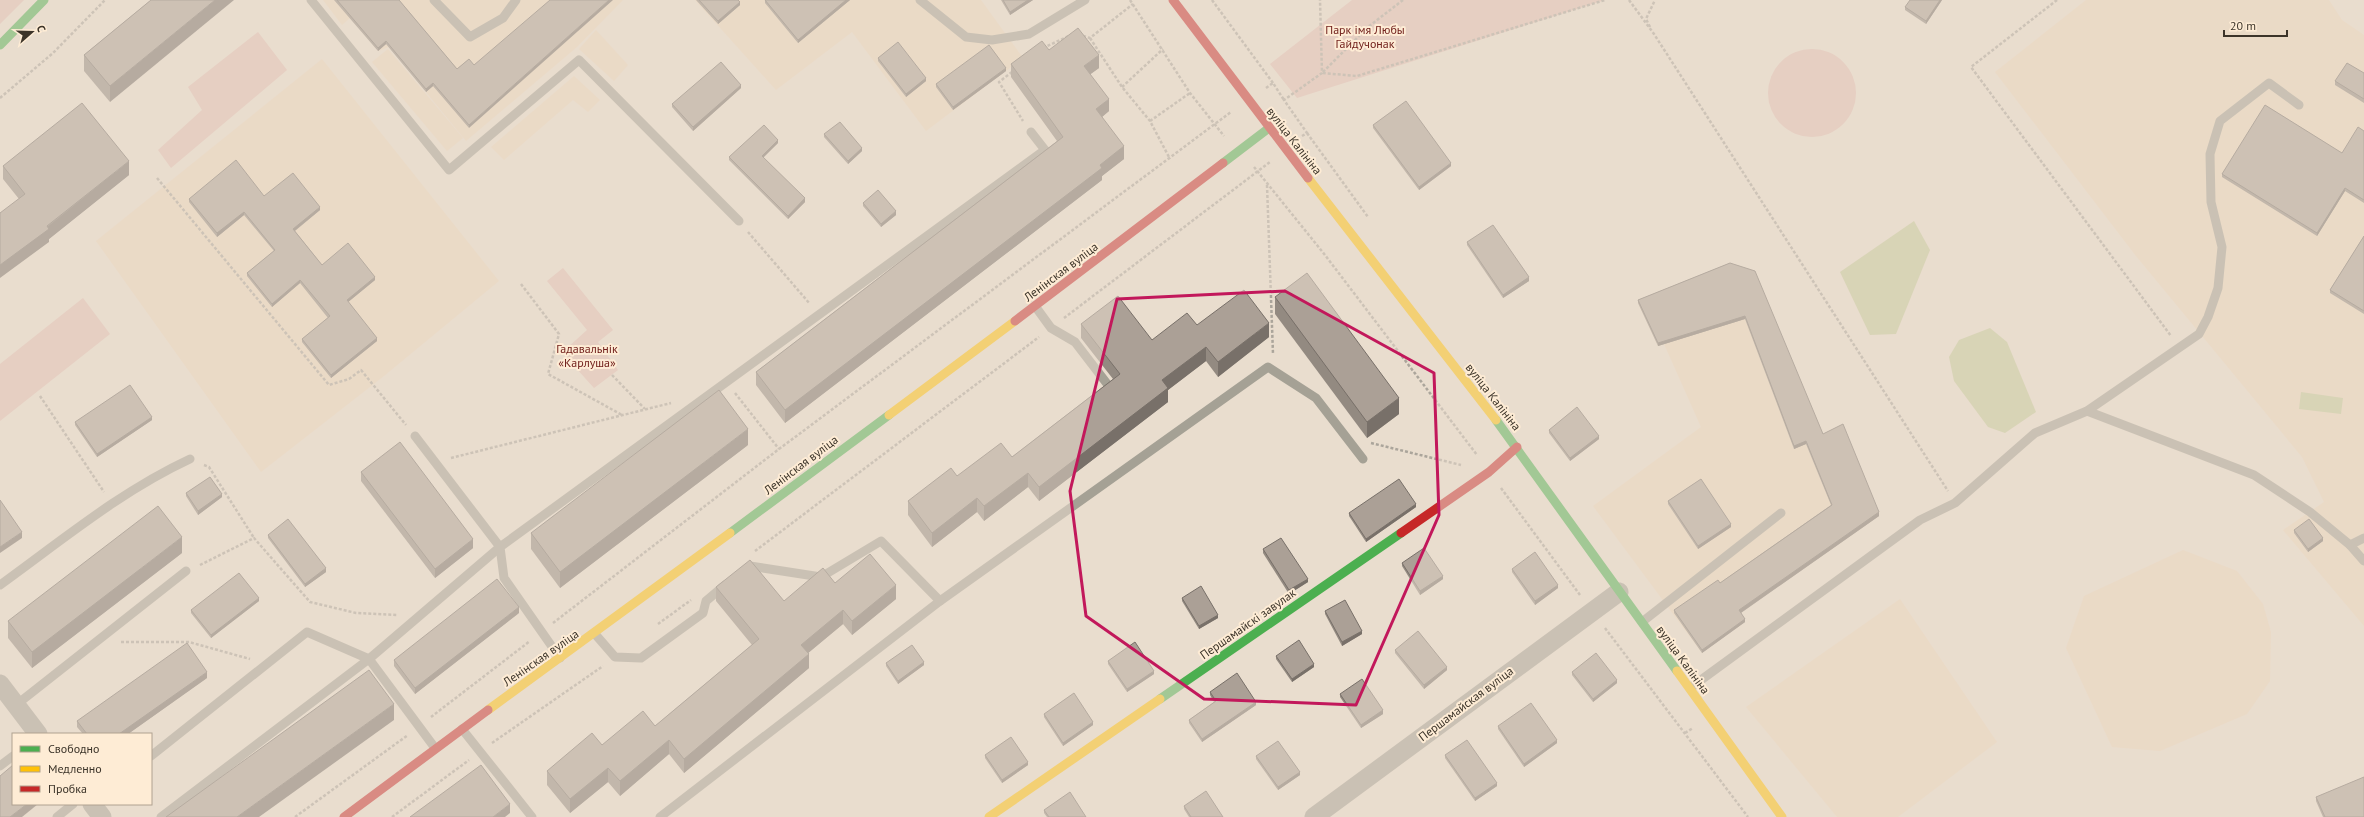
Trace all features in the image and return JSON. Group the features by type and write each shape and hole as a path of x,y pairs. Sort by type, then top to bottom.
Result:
{"street":[{"path":"0,45 44,0"},
{"name":"вуліца Калініна","path":"1173,0 1269,128 1517,447 1688,689 1782,817"},
{"name":"Ленінская вуліца","path":"344,817 435,748 595,634 1035,306 1269,128"},
{"name":"Першамайскі завулак","path":"989,817 1489,472 1517,447"},
{"name":"Першамайская вуліца","path":"1314,817 1619,592"},
{"path":"0,684 37,733"},
{"path":"93,805 102,817"}],"lane":[{"path":"311,0 449,170 579,60 739,220"},
{"path":"434,0 470,37 503,18 516,0"},
{"path":"920,0 966,37 992,40 1029,34 1085,0"},
{"path":"1688,689 1920,520 1955,503 2035,433 2087,411 2199,334 2208,317 2218,288 2222,247 2211,202 2210,154 2220,121 2269,83 2299,105"},
{"path":"161,817 369,659 500,547 1045,150 1031,132"},
{"path":"1035,306 1051,328 1075,342 1108,385"},
{"path":"660,817 940,601 1268,367 1316,398 1363,459"},
{"path":"2087,411 2254,475 2310,512 2350,545 2364,561"},
{"path":"415,436 500,547 504,578 560,658"},
{"path":"0,585 112,504 166,471 190,459"},
{"path":"1641,622 1781,513"},
{"path":"2350,545 2364,538"},
{"path":"595,634 615,657 641,658 703,613 706,601 750,566 821,577 881,540 940,601"},
{"path":"16,705 98,642 186,571"},
{"path":"152,755 307,632 369,659 435,748"},
{"path":"462,729 532,817"},
{"path":"0,766 12,757"},
{"path":"57,817 72,805"}],"path":[{"path":"0,98 53,53 105,0"},
{"path":"1130,0 1190,93 1237,152 1258,171 1325,254 1748,817"},
{"path":"1212,0 1273,83"},
{"path":"1320,0 1322,73"},
{"path":"754,552 1307,133 1284,100 1322,73 1368,27 1403,0"},
{"path":"1322,73 1356,76 1605,0"},
{"path":"1629,0 1654,34 1955,503"},
{"path":"1654,34 1646,19 1655,0"},
{"path":"2057,0 1971,67 2180,348"},
{"path":"1090,38 1133,4"},
{"path":"1038,52 1070,34 1090,38 1122,87 1150,122 1170,159"},
{"path":"1122,87 1163,49"},
{"path":"1016,69 999,82 1031,132"},
{"path":"1150,122 1190,93"},
{"path":"295,817 419,726 779,449 1170,159 1213,123"},
{"path":"157,178 329,385 349,379 361,370 415,436"},
{"path":"1267,184 1273,354 1268,367"},
{"path":"739,220 818,316"},
{"path":"522,284 559,334 548,374 622,415"},
{"path":"612,375 645,409"},
{"path":"727,382 779,449"},
{"path":"40,396 112,504"},
{"path":"435,462 676,402"},
{"path":"1347,437 1489,472"},
{"path":"190,459 209,467 254,538 310,602 356,613 419,616"},
{"path":"186,571 254,538"},
{"path":"653,628 697,595"},
{"path":"98,642 189,642 267,663"},
{"path":"392,817 480,752 615,657"}],"highlighted area":[{"path":"1285,291 1434,373 1439,515 1356,705 1204,699 1086,616 1070,491 1117,299"}],"shaded area":[{"path":"323,0 623,0 577,47 466,141 389,47 378,51 350,18 342,25"},
{"path":"695,0 981,0 1023,58 926,131 852,32 776,90"},
{"path":"2086,0 2329,0 2342,20 2364,35 2364,626 2283,530 2324,502 2302,457 2136,256 1995,72"},
{"path":"596,30 628,65 614,81 579,49"},
{"path":"388,49 463,138 447,151 372,62"},
{"path":"322,59 499,281 384,376 261,472 96,241"},
{"path":"574,76 600,100 588,112 573,100 504,160 491,147"},
{"path":"1914,221 1930,250 1896,334 1870,335 1840,272"},
{"path":"1730,266 1823,437 1879,516 1739,613 1702,653 1593,506 1701,427 1664,344 1658,346 1638,303"},
{"path":"1990,328 2007,342 2036,412 2005,433 1988,427 1954,381 1949,357 1959,340"},
{"path":"2301,392 2343,398 2341,414 2299,409"},
{"path":"2183,550 2237,571 2263,604 2271,632 2270,681 2247,714 2160,751 2112,747 2066,648 2084,596"},
{"path":"1900,599 1997,742 1898,817 1837,817 1746,707"}],"green space":[{"path":"0,0 24,0 0,24"},
{"name":"Парк імя Любы Гайдучонак","path":"1352,0 1605,0 1297,98 1270,64"},
{"path":"258,32 287,70 171,168 158,150 202,110 188,87"},
{"path":"1812,49 1829,53 1843,62 1852,76 1856,93 1852,110 1843,124 1829,133 1812,137 1795,133 1781,124 1772,110 1768,93 1772,76 1781,62 1795,53"},
{"name":"Гадавальнік «Карлуша»","path":"563,268 613,330 598,342 618,370 594,388 567,358 566,349 587,330 547,281"},
{"path":"83,298 110,334 0,421 0,364"}],"building":[{"path":"151,0 215,0 110,86 84,55"},
{"path":"337,0 399,0 457,69 469,59 474,65 550,0 609,0 469,125 433,83 426,89 386,41 378,48"},
{"path":"699,0 738,0 740,2 718,21"},
{"path":"765,0 846,0 798,40"},
{"path":"1003,0 1028,0 1010,12"},
{"path":"1910,0 1940,0 1926,21 1905,7"},
{"path":"1078,28 1099,55 1084,66 1109,99 1096,109 1124,146 1100,165 1102,168 785,410 756,372 1063,137 1011,64 1042,41 1049,50"},
{"path":"898,42 926,78 906,94 878,58"},
{"path":"989,45 1006,68 953,107 936,84"},
{"path":"721,62 741,85 693,127 672,104"},
{"path":"2347,63 2364,73 2364,99 2335,81"},
{"path":"1406,101 1451,163 1419,187 1373,125"},
{"path":"82,103 129,161 47,226 49,229 0,265 0,213 25,194 3,166"},
{"path":"2265,105 2342,153 2358,127 2364,131 2364,200 2345,188 2317,233 2222,174"},
{"path":"840,122 862,148 848,161 824,134"},
{"path":"764,125 778,140 762,156 805,198 788,216 729,157"},
{"path":"236,160 264,196 293,173 320,207 293,229 322,265 348,243 375,277 347,300 377,338 331,375 302,339 330,316 300,280 272,304 247,273 275,250 244,212 217,233 189,199"},
{"path":"878,190 896,211 881,224 863,203"},
{"path":"1493,225 1529,277 1503,295 1467,242"},
{"path":"2364,236 2364,311 2330,290"},
{"path":"1730,263 1755,271 1823,434 1843,424 1879,512 1739,610 1745,619 1702,650 1674,610 1718,580 1720,583 1832,505 1806,441 1794,446 1745,316 1658,343 1638,300"},
{"path":"1307,273 1399,398 1367,422 1275,297"},
{"path":"1244,290 1269,323 1218,362 1206,347 1162,380 1168,388 1039,487 1028,473 984,506 977,498 932,533 908,501 951,468 957,476 1001,443 1012,457 1120,374 1081,324 1118,296 1152,340 1187,313 1197,325"},
{"path":"130,385 152,417 97,454 75,422"},
{"path":"719,390 748,429 560,572 531,533"},
{"path":"1577,407 1599,436 1570,458 1549,430"},
{"path":"400,442 473,539 435,569 361,472"},
{"path":"210,477 222,494 198,511 186,493"},
{"path":"1399,479 1416,504 1366,539 1349,513"},
{"path":"1701,479 1731,524 1698,546 1668,501"},
{"path":"0,500 22,532 0,547"},
{"path":"158,506 182,537 32,652 8,621"},
{"path":"288,519 326,568 305,584 268,535"},
{"path":"2309,519 2323,538 2308,549 2294,530"},
{"path":"1281,538 1308,579 1289,590 1263,549"},
{"path":"1424,548 1443,576 1420,591 1402,563"},
{"path":"1535,552 1558,585 1535,601 1512,569"},
{"path":"870,554 896,585 852,621 843,610 801,645 809,654 684,759 669,740 620,781 608,768 570,799 547,771 592,733 602,745 643,711 655,726 759,639 716,587 750,560 784,601 823,568 835,583"},
{"path":"239,573 259,598 211,635 191,610"},
{"path":"497,579 519,607 415,688 394,660"},
{"path":"1201,586 1218,615 1199,626 1182,598"},
{"path":"1345,600 1362,631 1342,642 1325,611"},
{"path":"1418,631 1447,667 1424,685 1395,650"},
{"path":"1299,640 1314,664 1292,679 1276,656"},
{"path":"1135,642 1154,671 1127,689 1108,661"},
{"path":"187,643 207,672 120,733 86,733 77,721"},
{"path":"912,645 924,662 898,681 886,663"},
{"path":"1596,653 1617,680 1593,699 1572,672"},
{"path":"369,670 394,704 237,817 166,817"},
{"path":"1237,673 1256,702 1202,739 1189,720 1216,701 1210,692"},
{"path":"1362,679 1383,710 1361,725 1340,694"},
{"path":"1074,693 1093,722 1063,743 1044,714"},
{"path":"1531,703 1557,740 1524,764 1498,726"},
{"path":"1011,737 1028,762 1002,780 985,755"},
{"path":"1467,740 1497,783 1475,798 1445,755"},
{"path":"1278,741 1300,772 1278,787 1256,756"},
{"path":"481,765 510,804 493,817 410,817"},
{"path":"12,766 12,805 26,805 10,817 0,817 0,776"},
{"path":"2364,777 2364,817 2325,817 2316,797"},
{"path":"1206,791 1223,817 1191,817 1184,806"},
{"path":"1070,792 1086,817 1049,817 1044,810"}],"traffic: fast":[{"path":"0,45 44,0"},
{"path":"1223,163 1269,128"},
{"path":"730,533 889,415"},
{"path":"1496,420 1677,671"},
{"path":"1160,699 1401,533"}],"traffic: slow":[{"path":"1308,178 1496,420"},
{"path":"889,415 1015,321"},
{"path":"488,710 730,533"},
{"path":"1677,671 1782,817"},
{"path":"989,817 1160,699"}],"traffic: jam":[{"path":"1173,0 1308,178"},
{"path":"1015,321 1223,163"},
{"path":"1401,533 1489,472 1517,447"},
{"path":"344,817 488,710"}]}
